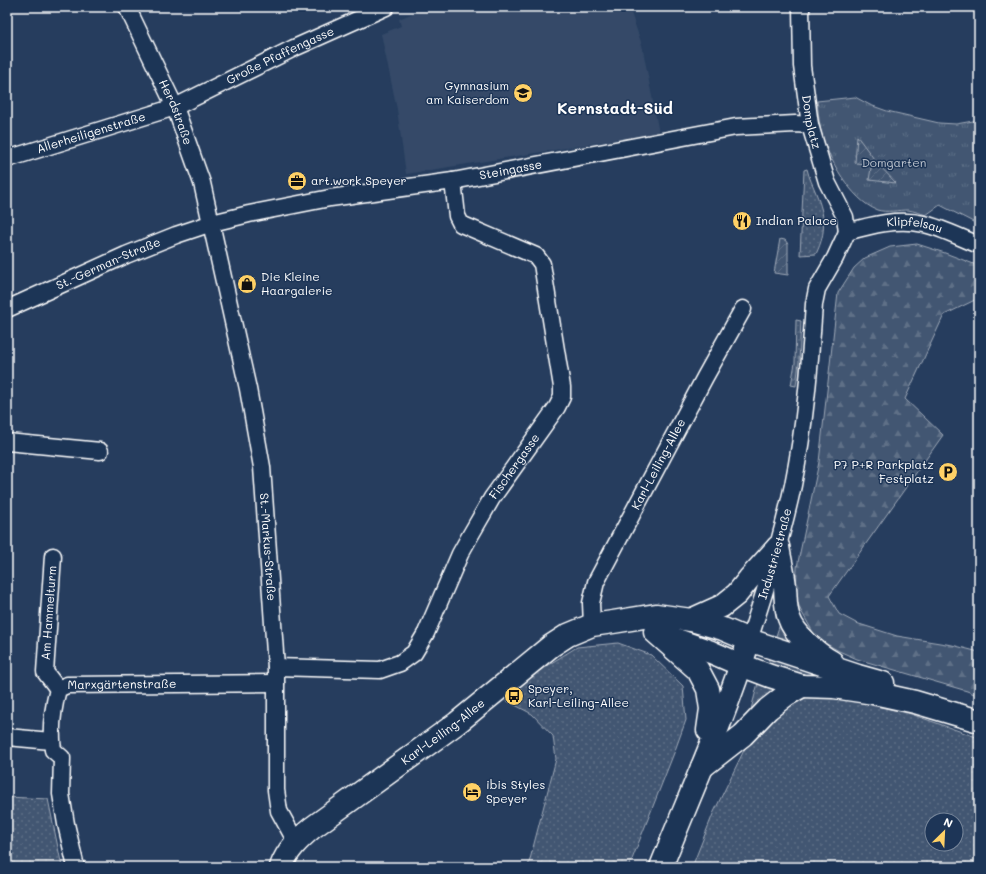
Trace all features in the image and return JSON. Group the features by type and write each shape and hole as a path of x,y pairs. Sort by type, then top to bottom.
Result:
{"street":[{"name":"Herdstraße","path":"127,7 175,107 202,184 212,223"},
{"name":"Große Pfaffengasse","path":"175,107 294,48 386,7"},
{"name":"Domplatz","path":"801,7 802,66 810,125 827,182 845,218 847,232"},
{"name":"Allerheiligenstraße","path":"7,159 175,107"},
{"name":"Steingasse","path":"212,223 330,198 453,181 736,127 795,124 810,125"},
{"name":"Fischergasse","path":"276,667 380,670 400,664 414,653 426,633 460,554 470,536 492,498 553,413 562,397 562,387 542,264 536,256 461,224 456,216 453,181"},
{"name":"St.-German-Straße","path":"7,309 126,255 176,235 212,223"},
{"name":"St.-Markus-Straße","path":"212,223 248,389 262,467 276,667 276,790 279,812 296,842"},
{"name":"Klipfelsau","path":"847,232 871,225 890,223 924,224 979,245"},
{"name":"Industriestraße","path":"661,867 702,767 741,665 778,547 793,485 802,434 817,289 835,258 847,232"},
{"name":"Karl-Leiling-Allee","path":"592,625 591,603 596,582 742,309"},
{"path":"7,442 100,451"},
{"path":"691,620 722,606 737,594 778,547"},
{"path":"778,547 785,587 785,603 789,619 794,629 827,659 858,676 979,709"},
{"name":"Am Hammelturm","path":"53,556 45,672 58,689"},
{"name":"Karl-Leiling-Allee","path":"296,842 336,809 457,723 551,646 568,635 592,625 656,615 691,620 723,629 749,640 858,676"},
{"name":"Karl-Leiling-Allee","path":"613,622 655,632 770,676 802,686 834,687 881,695 915,702 979,721"},
{"path":"655,632 698,670 708,689 711,709 702,767"},
{"name":"Marxgärtenstraße","path":"51,741 52,723 58,689 67,685 276,683"},
{"path":"702,767 743,735 768,709 786,695 802,686"},
{"path":"7,738 51,741 52,750 62,758 61,794 76,867"},
{"path":"281,867 286,855 296,842"}],"shaded area":[{"name":"Gymnasium am Kaiserdom","path":"428,7 629,7 642,45 659,133 406,174 397,109 381,34 401,26 399,19"}],"green space":[{"name":"Domgarten","path":"855,97 870,105 887,111 939,123 956,124 979,120 979,225 940,205 926,215 908,210 885,211 877,210 867,205 858,197 842,177 829,154 821,132 817,101"},
{"path":"857,136 874,159 867,164 855,163"},
{"path":"877,163 896,183 869,180 871,168"},
{"path":"807,169 821,209 824,224 820,246 816,254 800,255 804,170"},
{"path":"780,239 785,240 788,244 788,275 774,273"},
{"path":"917,244 979,266 979,298 944,315 905,399 943,435 829,596 839,614 856,623 897,636 952,645 979,652 979,696 967,691 857,659 839,651 825,643 814,634 800,609 796,598 797,567 819,462 838,293 854,268 865,258 890,247"},
{"path":"796,320 801,321 796,386 791,385 795,363"},
{"path":"781,621 798,648 775,639"},
{"path":"618,643 651,655 683,686 686,720 629,867 528,867 556,759 553,736 532,714 498,696 577,647"},
{"path":"768,658 821,676 802,675 780,670 770,664"},
{"path":"758,683 778,691 764,698 750,713"},
{"path":"824,695 908,713 979,738 979,867 692,867 713,814 748,742 797,698"},
{"path":"7,797 48,799 62,867 7,867"}],"place":[{"name":"Gymnasium am Kaiserdom","path":"523,93"},
{"name":"art.work Speyer","path":"297,181"},
{"name":"Indian Palace","path":"742,221"},
{"name":"Die Kleine Haargalerie","path":"247,284"},
{"name":"P7 P+R Parkplatz Festplatz","path":"948,472"},
{"name":"Speyer, Karl-Leiling-Allee","path":"514,696"},
{"name":"ibis Styles Speyer","path":"472,792"}],"district":[{"name":"Kernstadt-Süd","path":"615,108"}]}
